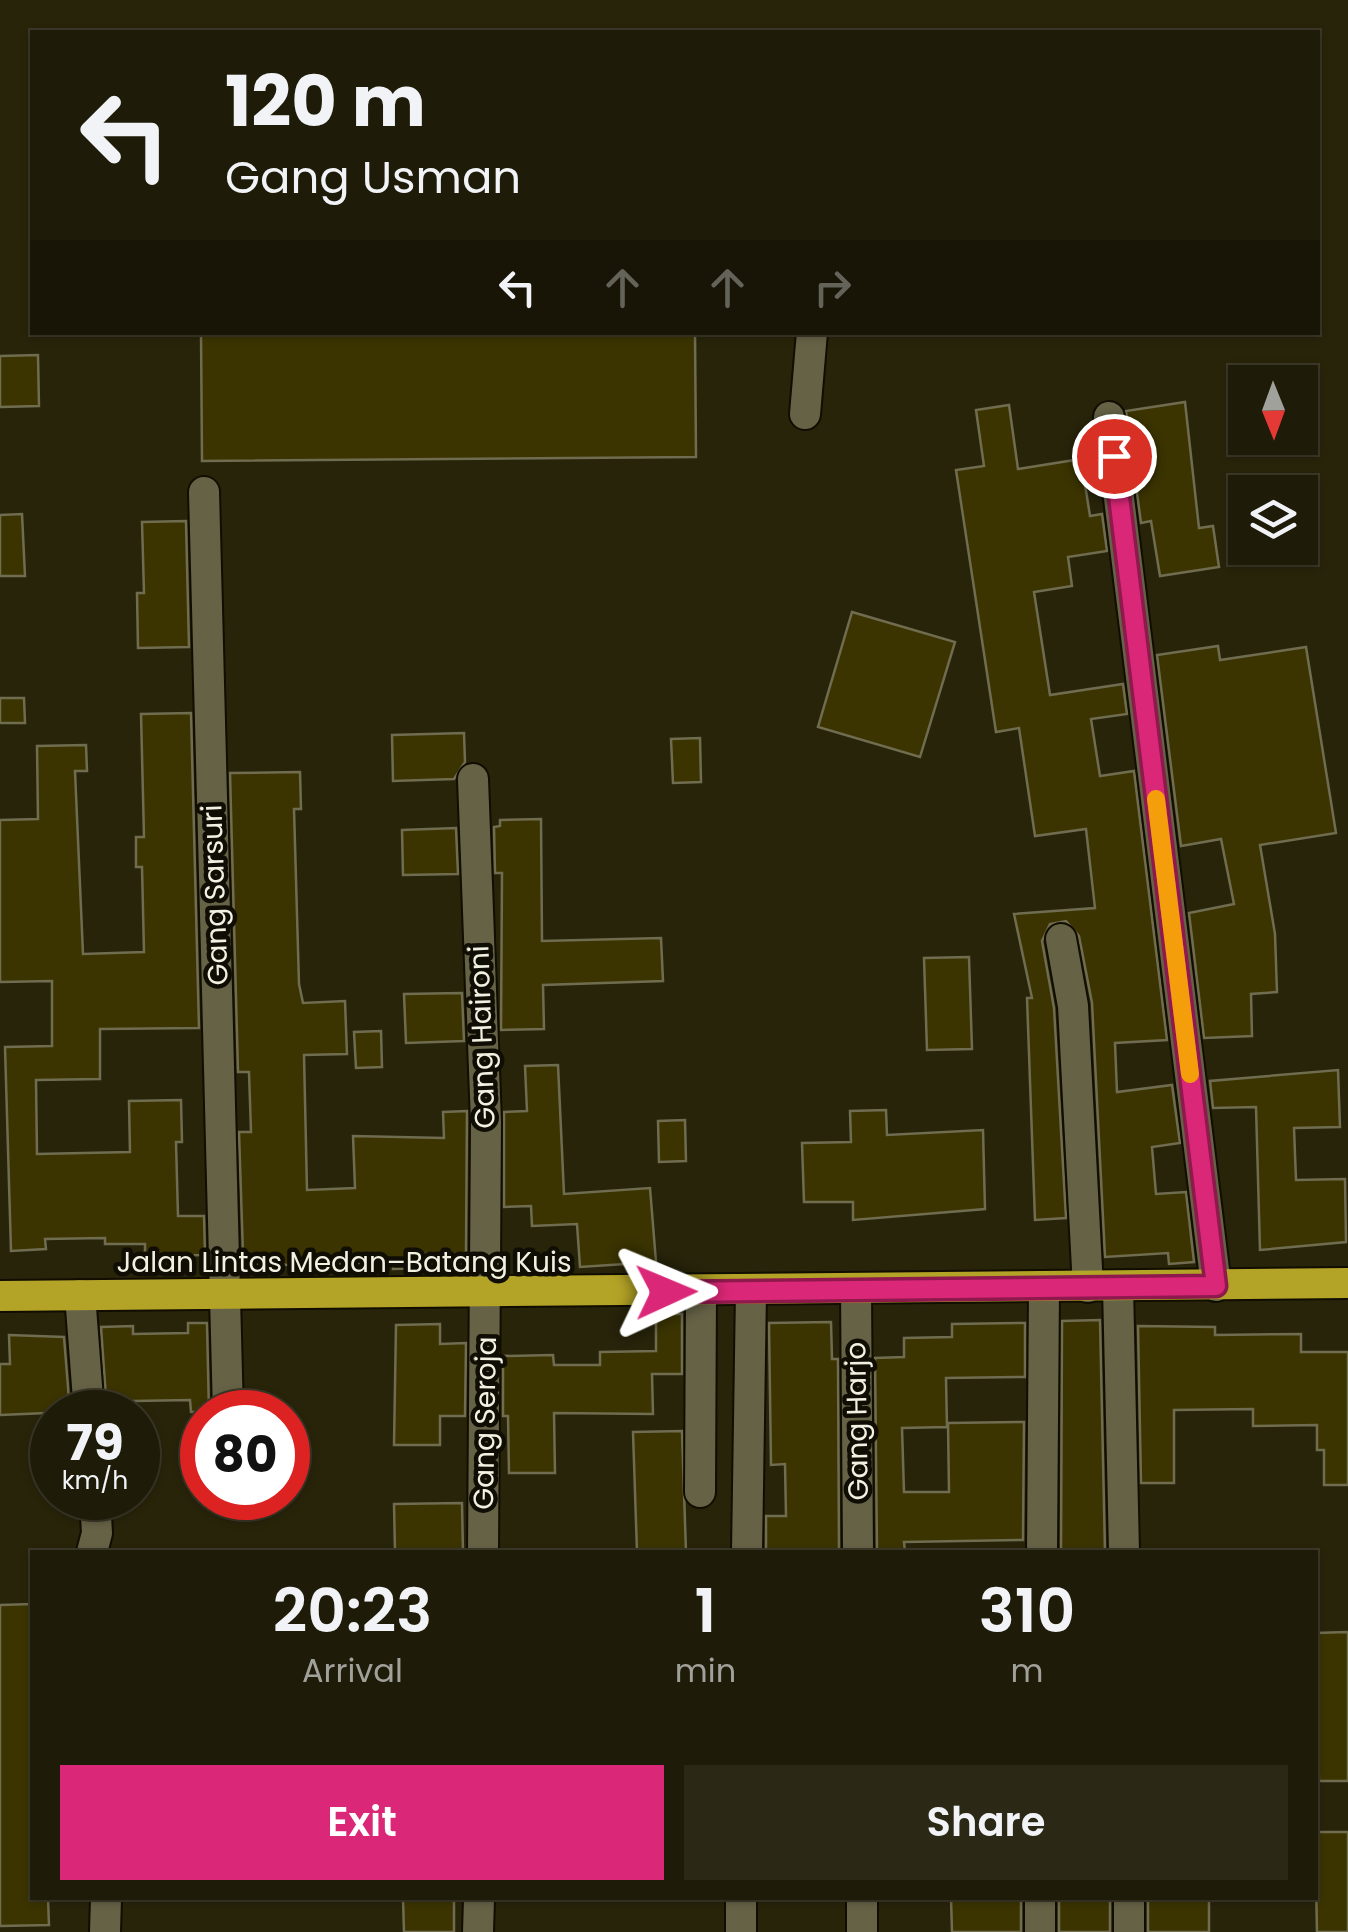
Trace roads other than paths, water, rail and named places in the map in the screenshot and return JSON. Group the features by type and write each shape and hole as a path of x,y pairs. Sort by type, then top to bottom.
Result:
{"highway":[{"name":"Jalan Lintas Medan–Batang Kuis","path":"0,1296 226,1298 1348,1283"}],"street":[{"path":"805,414 812,335"},
{"path":"1110,417 1216,1286"},
{"name":"Gang Sarsuri","path":"204,492 228,1390"},
{"name":"Gang Haironi","path":"473,779 486,1122 487,1294"},
{"path":"1061,939 1073,1006 1103,1287 1124,1550"},
{"path":"1042,1550 1044,1288"},
{"name":"Gang Harjo","path":"856,1290 858,1550"},
{"path":"700,1492 701,1291"},
{"path":"747,1550 752,1291"},
{"name":"Gang Seroja","path":"483,1550 487,1294"},
{"path":"80,1295 87,1390"},
{"path":"93,1550 97,1520"},
{"path":"105,1932 106,1900"},
{"path":"478,1900 478,1932"},
{"path":"741,1932 742,1900"},
{"path":"862,1900 862,1932"},
{"path":"1040,1900 1040,1932"},
{"path":"1129,1900 1129,1932"}]}
